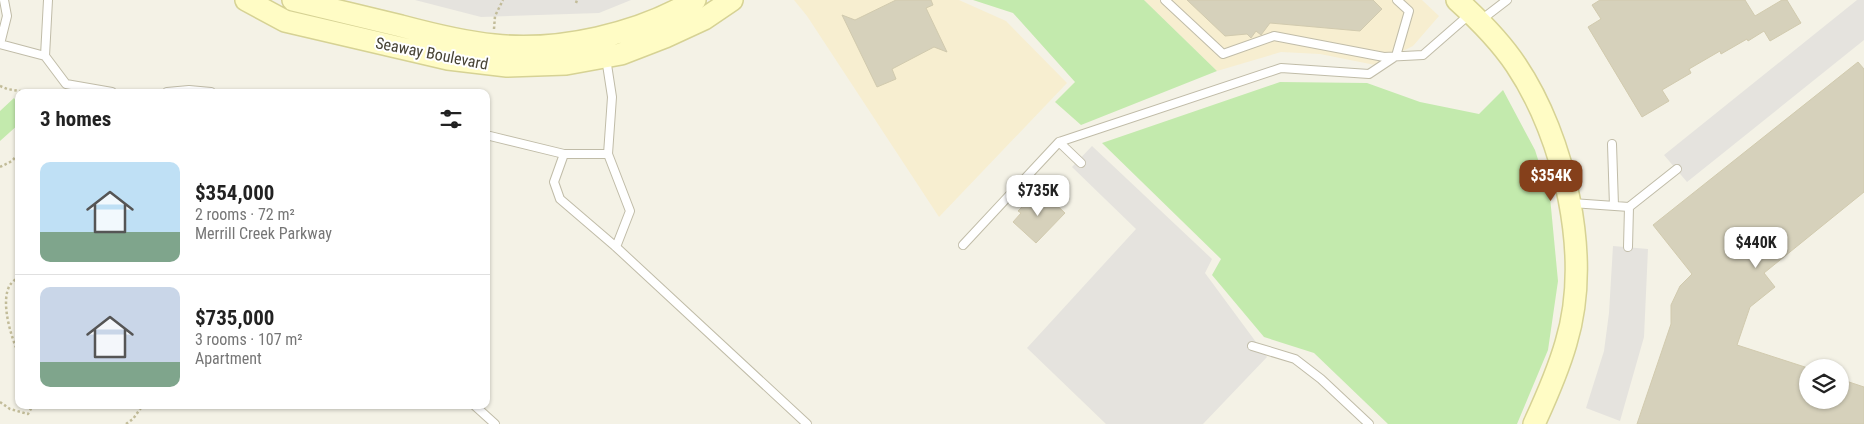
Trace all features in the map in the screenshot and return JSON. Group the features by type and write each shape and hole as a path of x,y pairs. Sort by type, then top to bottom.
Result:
{"street":[{"name":"Seaway Boulevard","path":"246,0 285,21 448,59 507,66 566,64 604,47 695,0"},
{"name":"Seaway Boulevard","path":"293,0 450,38 493,45 559,44 604,47 621,54 704,19 732,0"},
{"path":"1469,11 1515,64 1534,96 1548,128 1570,203 1576,259 1573,306 1566,342 1538,423"}],"lane":[{"path":"4,0 7,16 0,44 44,56 66,84 95,89"},
{"path":"44,56 48,0"},
{"path":"1166,0 1223,54 1274,36 1384,57 1423,55 1469,11 1507,0"},
{"path":"964,245 1059,142 1281,68 1369,74 1396,56 1409,11 1397,0"},
{"path":"604,47 612,97 608,154 630,211 616,248"},
{"path":"490,136 564,154 608,154"},
{"path":"1059,142 1081,163"},
{"path":"1612,144 1614,206"},
{"path":"564,154 554,182 560,199 807,424"},
{"path":"1570,203 1629,207 1677,169"},
{"path":"1628,248 1629,207"},
{"path":"1252,346 1295,359 1321,379 1369,424"},
{"path":"478,409 495,424"}],"path":[{"path":"493,45 495,16 503,0"},
{"path":"0,86 15,89"},
{"path":"0,167 15,158"},
{"path":"15,280 9,286 5,305 9,333 15,346"},
{"path":"0,402 10,409 28,414 31,409"},
{"path":"126,424 133,419 140,409"}],"shaded area":[{"path":"415,0 631,0 599,13 481,17"},
{"path":"794,0 959,0 1006,21 1067,83 939,217 807,16"},
{"path":"1144,0 1422,0 1439,16 1413,46 1375,65 1320,54 1281,52 1217,71"},
{"path":"1857,0 1864,0 1864,40 1687,182 1664,155"},
{"path":"1092,146 1212,259 1205,273 1267,357 1203,424 1106,424 1027,348 1136,229 1072,167"},
{"path":"1613,246 1648,249 1644,337 1620,421 1586,408 1604,351 1609,313"}],"green space":[{"path":"973,0 1144,0 1217,71 1081,125 1055,102 1075,82 1013,13"},
{"path":"1280,82 1367,83 1420,102 1479,114 1503,90 1535,150 1550,197 1558,281 1548,350 1517,424 1388,424 1314,353 1264,337 1212,275 1221,259 1102,143"},
{"path":"14,98 15,128 0,141 0,111"}],"building":[{"path":"896,0 931,0 933,5 926,8 947,52 934,47 892,69 896,79 877,87 842,15 855,20"},
{"path":"1187,0 1373,0 1382,9 1360,31 1270,23 1261,35 1256,31 1251,38 1247,34 1225,36"},
{"path":"1600,0 1745,0 1755,16 1782,0 1787,0 1801,23 1770,41 1764,31 1721,54 1720,51 1689,69 1691,73 1662,90 1669,101 1642,117 1588,27 1601,19 1592,5"},
{"path":"1858,62 1864,69 1864,192 1764,273 1775,287 1750,307 1737,345 1799,365 1799,409 1849,409 1849,382 1864,387 1864,424 1637,424 1671,324 1671,305 1680,286 1692,274 1653,225"},
{"path":"1037,192 1045,200 1048,197 1065,213 1036,243 1013,222 1021,213 1018,211"}]}
